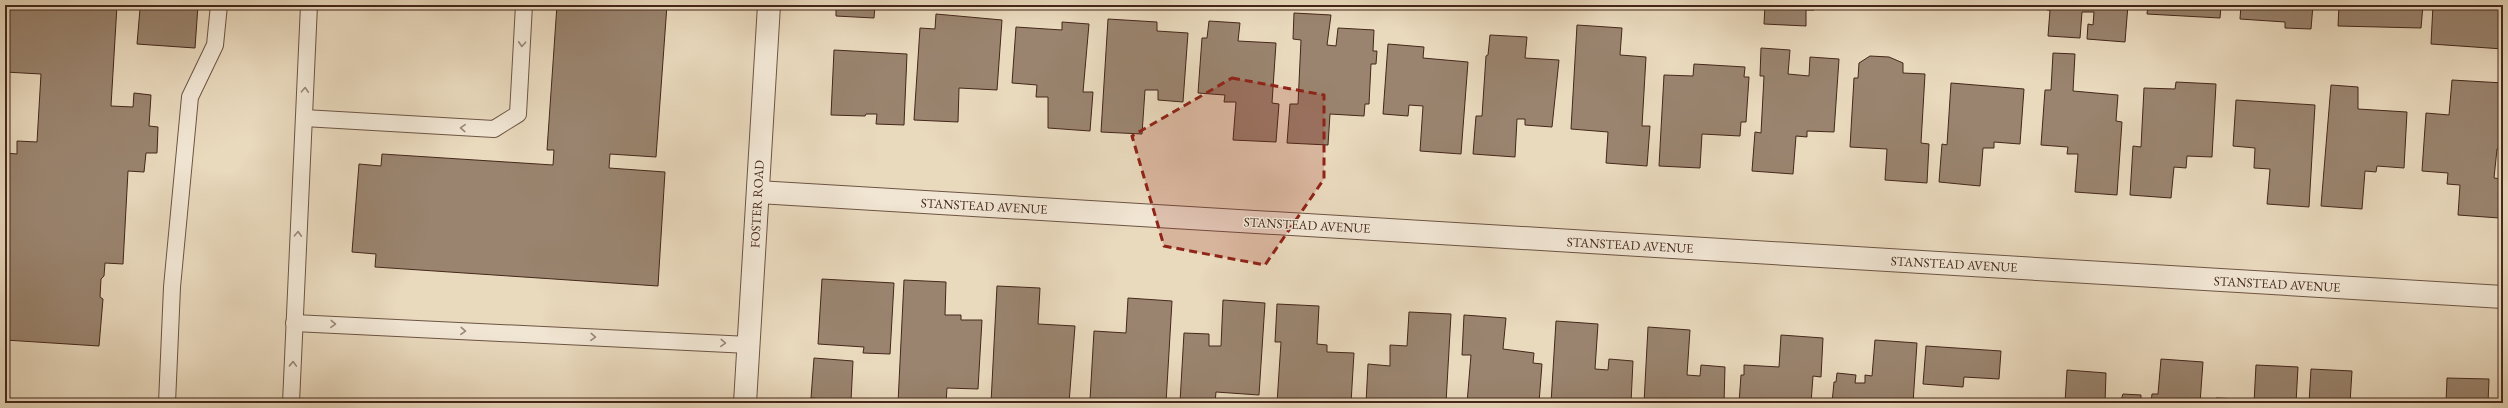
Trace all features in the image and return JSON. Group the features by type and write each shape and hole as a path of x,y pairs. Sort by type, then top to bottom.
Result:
{"street":[{"name":"FOSTER ROAD","path":"744,403 769,5"},
{"name":"STANSTEAD AVENUE","path":"758,192 2503,297"}],"lane":[{"path":"167,403 172,287 190,97 215,45 219,5"},
{"path":"291,403 309,5"},
{"path":"304,118 494,129 518,114 524,5"},
{"path":"294,323 748,345"}],"highlighted area":[{"path":"1232,78 1324,95 1324,179 1265,265 1164,246 1132,136"}],"building":[{"path":"5,5 117,5 111,106 133,107 134,93 151,95 149,126 158,127 157,153 146,153 144,172 128,171 123,264 105,263 104,276 101,279 100,297 103,299 99,346 5,340 5,153 17,154 17,141 37,142 41,74 5,72"},
{"path":"132,5 198,5 195,48 137,44 140,9 132,9"},
{"path":"557,5 667,5 656,157 610,154 609,168 665,172 658,286 375,267 376,254 352,252 359,164 381,166 382,154 553,165 554,150 547,150"},
{"path":"836,5 875,5 874,18 836,16"},
{"path":"1765,5 1814,5 1814,10 1806,10 1806,26 1764,24"},
{"path":"2047,5 2128,5 2125,42 2087,39 2088,24 2093,25 2094,12 2082,12 2080,38 2048,36 2050,10 2047,10"},
{"path":"2148,5 2221,5 2220,18 2147,14"},
{"path":"2241,5 2313,5 2311,29 2285,28 2285,22 2240,19"},
{"path":"2339,5 2423,5 2421,28 2338,26"},
{"path":"2433,5 2503,5 2503,49 2431,44"},
{"path":"1294,13 1331,15 1327,45 1336,46 1338,28 1374,30 1373,51 1377,51 1376,64 1371,64 1369,104 1365,104 1364,116 1330,114 1328,145 1287,143 1290,104 1298,104 1301,40 1293,39"},
{"path":"936,14 1002,20 997,90 959,88 958,122 914,120 920,28 935,29"},
{"path":"1108,19 1157,22 1157,31 1188,33 1183,102 1158,100 1158,90 1145,90 1142,134 1101,132"},
{"path":"1209,21 1240,23 1238,41 1276,43 1272,103 1279,104 1276,142 1233,140 1236,102 1224,102 1225,95 1198,93 1202,38 1207,38"},
{"path":"1062,22 1089,24 1083,92 1093,92 1090,131 1048,128 1048,97 1036,97 1037,85 1012,83 1016,27 1062,30"},
{"path":"1577,25 1622,28 1620,55 1646,57 1642,126 1650,126 1647,166 1606,163 1608,132 1571,129"},
{"path":"1490,35 1527,37 1525,58 1559,60 1552,127 1525,125 1525,119 1517,119 1515,157 1473,154 1476,116 1482,116 1486,56 1488,55"},
{"path":"1388,44 1424,47 1423,58 1468,62 1461,154 1420,151 1423,106 1409,105 1408,116 1383,114"},
{"path":"1761,48 1790,50 1788,74 1809,76 1810,57 1839,59 1834,132 1807,131 1807,137 1796,136 1793,174 1752,171 1755,132 1761,133 1764,76 1760,76"},
{"path":"834,50 907,54 904,125 876,124 877,114 866,114 865,116 831,115"},
{"path":"2053,53 2075,54 2073,91 2118,95 2116,121 2122,122 2117,195 2075,192 2078,154 2067,154 2068,147 2041,145 2045,90 2051,90"},
{"path":"1870,56 1889,57 1903,63 1903,73 1925,74 1921,143 1929,144 1927,183 1885,180 1887,149 1850,147 1854,78 1858,78 1859,63"},
{"path":"1694,64 1745,67 1744,77 1749,77 1746,122 1741,122 1740,136 1702,134 1700,168 1659,166 1664,75 1693,76"},
{"path":"2452,80 2503,83 2503,149 2497,149 2494,178 2502,179 2499,218 2458,215 2460,185 2447,184 2448,173 2422,171 2426,113 2449,115"},
{"path":"2176,82 2216,84 2212,157 2187,156 2186,168 2174,167 2171,198 2130,195 2133,146 2141,147 2144,88 2175,89"},
{"path":"1951,83 2024,89 2020,144 1994,142 1994,148 1983,148 1980,186 1939,182 1942,144 1947,145"},
{"path":"2331,85 2358,87 2358,109 2407,112 2404,168 2377,166 2376,172 2365,171 2362,209 2321,206"},
{"path":"2236,100 2315,105 2309,207 2267,204 2270,169 2254,168 2255,148 2233,146"},
{"path":"822,279 894,283 890,354 863,353 864,347 818,344"},
{"path":"904,280 946,282 945,315 961,315 961,320 982,320 978,389 947,388 946,403 898,403"},
{"path":"997,286 1040,288 1038,324 1075,326 1069,403 991,403"},
{"path":"1128,298 1172,301 1166,403 1090,400 1094,331 1126,333"},
{"path":"1223,300 1265,303 1259,395 1216,392 1215,403 1180,402 1184,333 1209,334 1209,346 1221,346"},
{"path":"1277,304 1319,306 1317,344 1327,345 1327,352 1354,353 1351,403 1277,403 1281,342 1275,342"},
{"path":"1409,312 1451,314 1446,403 1366,403 1368,364 1390,366 1390,345 1407,346"},
{"path":"1464,315 1506,318 1503,349 1534,353 1533,363 1542,364 1539,403 1467,403 1471,355 1462,355"},
{"path":"1556,321 1598,324 1595,369 1608,370 1609,359 1633,361 1631,403 1551,403"},
{"path":"1648,327 1690,330 1687,375 1700,376 1701,365 1725,367 1724,403 1644,403"},
{"path":"1781,335 1823,338 1821,377 1813,376 1811,403 1739,403 1741,375 1744,375 1744,365 1779,367"},
{"path":"1875,340 1917,343 1913,403 1832,403 1834,382 1836,382 1837,373 1856,375 1855,383 1865,383 1865,375 1872,376"},
{"path":"1926,346 2001,351 1999,379 1964,377 1963,387 1923,384"},
{"path":"814,358 853,361 851,401 847,401 847,403 824,403 824,399 811,398"},
{"path":"2161,359 2203,362 2200,403 2151,403 2152,394 2158,394"},
{"path":"2256,365 2298,367 2296,403 2254,403"},
{"path":"2311,369 2352,371 2350,403 2309,403"},
{"path":"2067,370 2106,373 2105,403 2065,403"},
{"path":"2447,378 2489,379 2488,403 2446,403"},
{"path":"2123,394 2141,395 2141,403 2120,403"},
{"path":"2216,398 2242,399 2241,402 2254,403 2216,403"},
{"path":"1968,400 2020,403 1967,403"}]}
